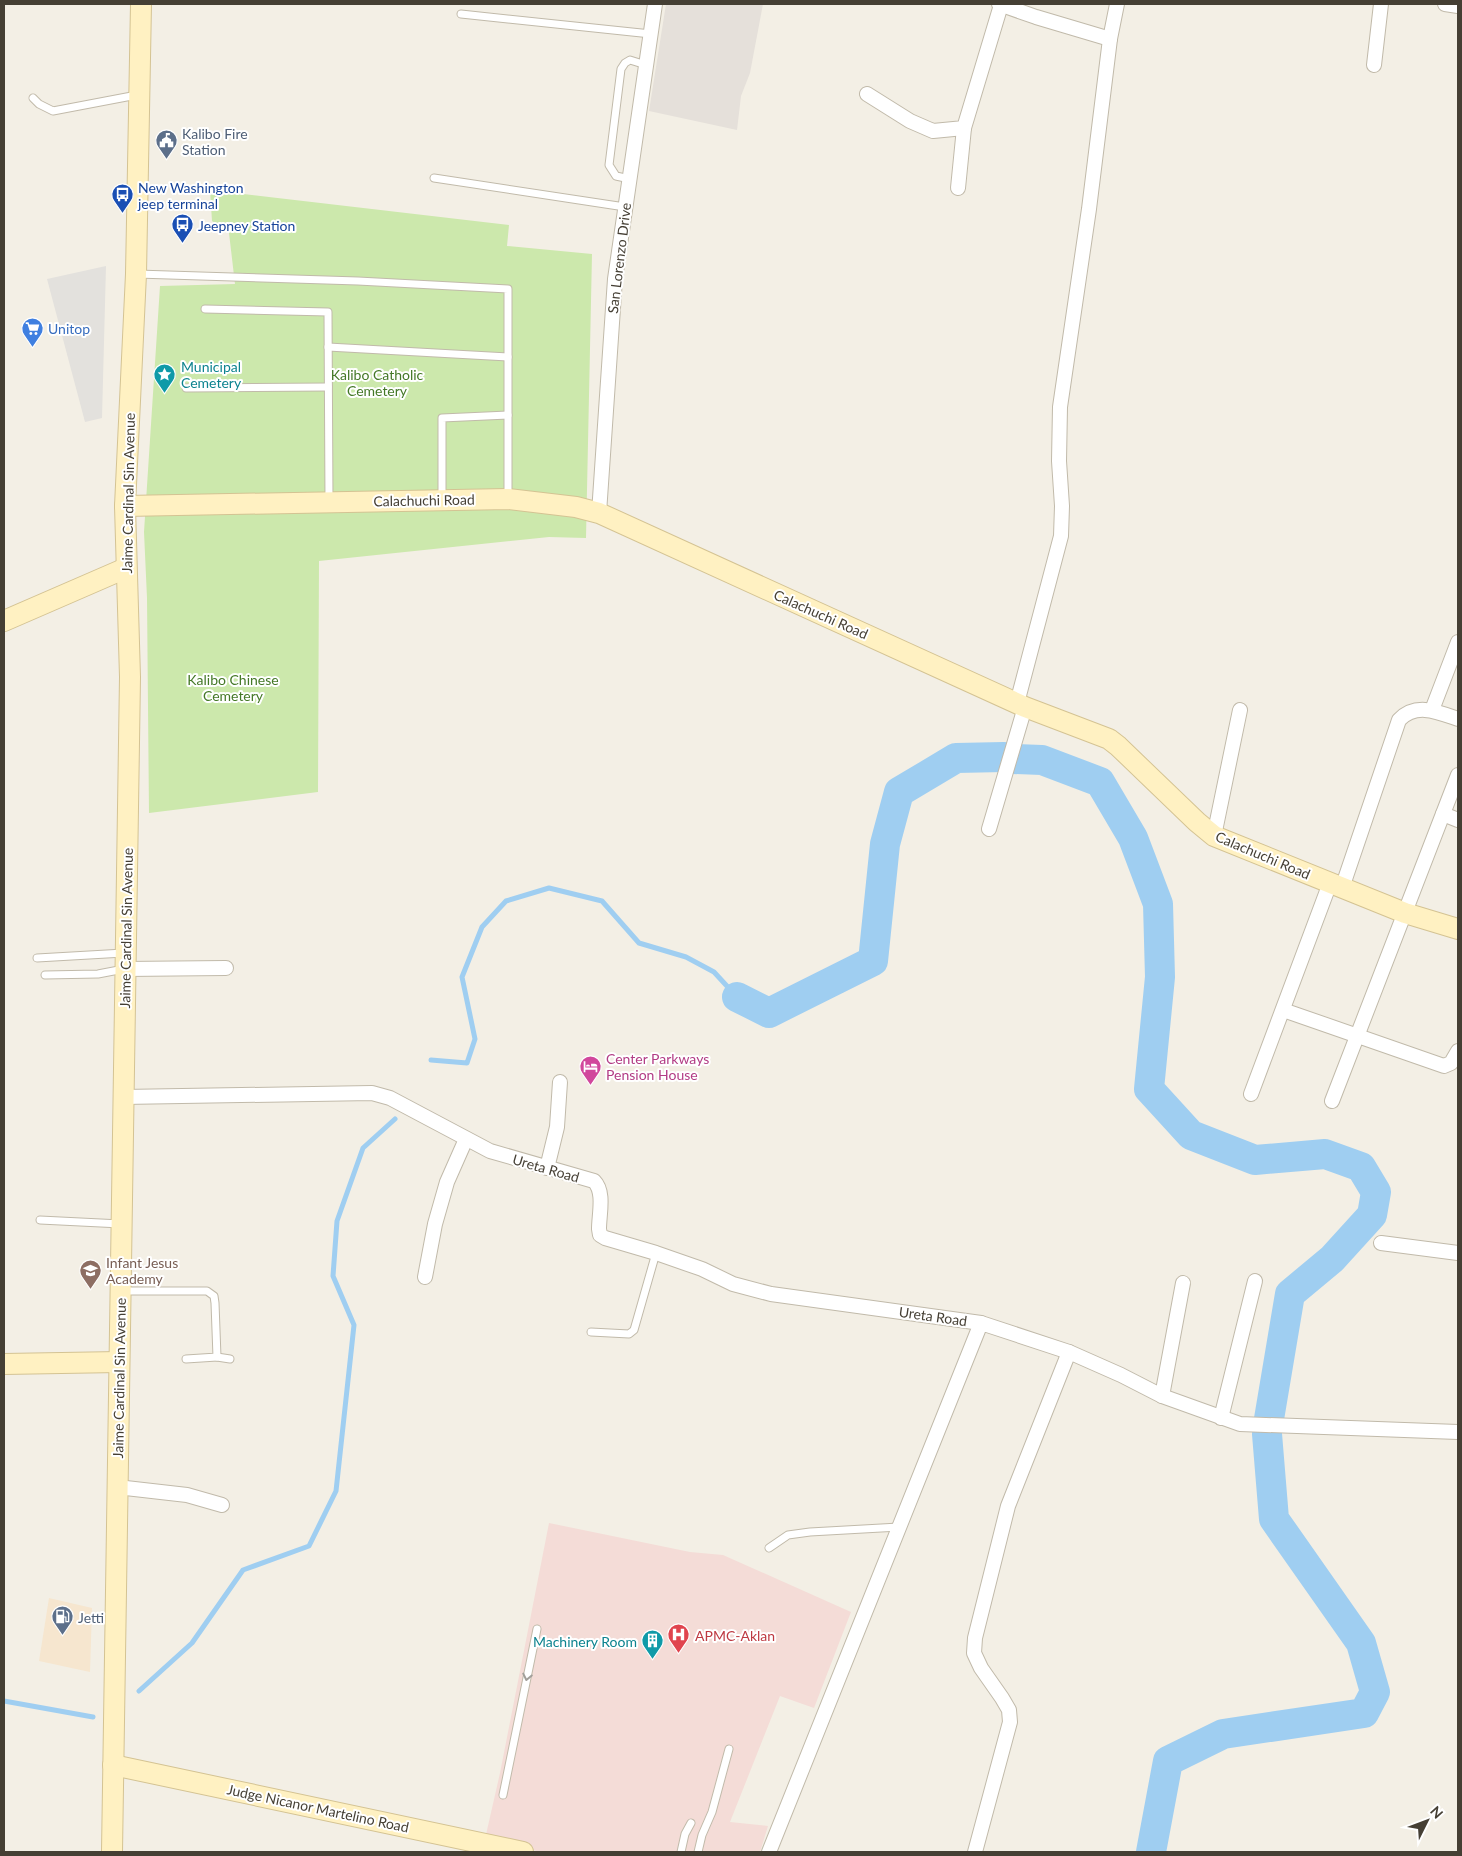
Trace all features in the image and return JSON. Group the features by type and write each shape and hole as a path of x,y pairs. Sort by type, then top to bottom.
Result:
{"main road":[{"name":"Jaime Cardinal Sin Avenue","path":"112,1852 130,677 125,506 136,274 141,4"},
{"name":"Calachuchi Road","path":"125,506 508,499 576,507 599,513 1021,705 1109,739 1214,836 1405,913 1458,929"},
{"path":"4,621 126,568"},
{"path":"4,1364 119,1362"},
{"name":"Judge Nicanor Martelino Road","path":"113,1765 523,1852"}],"street":[{"name":"San Lorenzo Drive","path":"599,513 615,279 656,4"},
{"path":"958,188 964,128 1000,4 1038,10 1110,39"},
{"path":"989,829 1061,536 1060,407 1090,209 1110,39 1117,4"},
{"path":"1374,65 1380,4"},
{"path":"1445,4 1458,6"},
{"path":"867,94 910,121 933,131 964,128"},
{"path":"1432,710 1458,642"},
{"path":"1214,836 1240,710"},
{"path":"1251,1094 1283,1010 1336,885 1399,720 1411,711 1432,710 1458,719"},
{"path":"1332,1101 1458,775"},
{"path":"1443,814 1458,820"},
{"path":"125,961 226,968"},
{"path":"1283,1010 1444,1066 1451,1063 1458,1051"},
{"path":"547,1168 557,1127 560,1082"},
{"name":"Ureta Road","path":"123,1097 372,1093 390,1098 490,1151 594,1181 600,1192 600,1235 702,1269 733,1284 771,1294 981,1323 1069,1352 1162,1396 1240,1424 1458,1432"},
{"path":"425,1277 435,1224 446,1182 466,1139"},
{"path":"1381,1243 1458,1253"},
{"path":"1221,1418 1255,1281"},
{"path":"1162,1396 1182,1284"},
{"path":"769,1852 981,1323"},
{"path":"975,1852 1010,1722 1009,1710 981,1668 974,1653 975,1638 1008,1506 1069,1352"},
{"path":"117,1487 187,1495 222,1505"}],"lane":[{"path":"461,14 651,34"},
{"path":"630,178 616,176 609,165 621,69 630,60 646,65"},
{"path":"33,98 39,104 52,111 139,95"},
{"path":"434,178 625,207"},
{"path":"136,274 358,281 508,289 508,499"},
{"path":"206,309 328,312 329,501"},
{"path":"328,347 508,357"},
{"path":"186,388 328,387"},
{"path":"442,500 442,418 508,415"},
{"path":"38,958 125,961"},
{"path":"45,975 98,974 125,961"},
{"path":"40,1220 121,1224"},
{"path":"591,1332 629,1334 634,1330 656,1253"},
{"path":"120,1291 207,1291 214,1296 217,1357"},
{"path":"186,1359 217,1357 230,1359"},
{"path":"769,1548 788,1535 899,1527"},
{"path":"502,1795 537,1629"},
{"path":"698,1852 702,1836 712,1812 728,1749"},
{"path":"681,1852 685,1834 691,1824"}],"shaded area":[{"path":"666,4 763,4 750,73 741,96 737,130 649,111"},
{"path":"106,266 102,418 85,422 47,279"},
{"name":"APMC-Aklan","path":"549,1523 690,1552 723,1555 851,1612 814,1708 780,1696 730,1822 768,1826 760,1852 541,1852 485,1839 500,1773"},
{"path":"49,1598 92,1608 90,1672 39,1661"}],"green space":[{"name":"Kalibo Catholic Cemetery","path":"210,190 509,225 507,246 592,254 586,538 549,537 319,561 318,792 149,813 147,598 144,532 160,286 235,284 229,233 212,221"}],"waterway":[{"path":"737,997 769,1013 873,961 885,844 899,792 956,758 1004,757"},
{"path":"1013,759 1042,760 1100,782 1133,838 1158,904 1160,977 1149,1089 1191,1135 1255,1160 1325,1154 1361,1167 1376,1192 1372,1215 1332,1259 1290,1294 1269,1419"},
{"path":"431,1060 467,1063 475,1039 462,977 482,927 506,901 549,888 602,901 639,943 686,957 714,972 737,997"},
{"path":"139,1691 192,1643 243,1570 309,1546 336,1491 354,1325 333,1276 337,1221 363,1148 395,1119"},
{"path":"1151,1852 1168,1761 1223,1734 1364,1713 1375,1692 1361,1643 1274,1519 1267,1434"},
{"path":"4,1701 93,1717"}],"place":[{"name":"Kalibo Fire Station","path":"166,160"},
{"name":"New Washington jeep terminal","path":"122,214"},
{"name":"Jeepney Station","path":"182,244"},
{"name":"Unitop","path":"32,347"},
{"name":"Municipal Cemetery","path":"165,393"},
{"name":"Center Parkways Pension House","path":"590,1085"},
{"name":"Infant Jesus Academy","path":"90,1289"},
{"name":"Jetti","path":"62,1636"},
{"name":"APMC-Aklan","path":"679,1654"},
{"name":"Machinery Room","path":"653,1660"}],"park label":[{"name":"Kalibo Chinese Cemetery","path":"233,688"}]}
